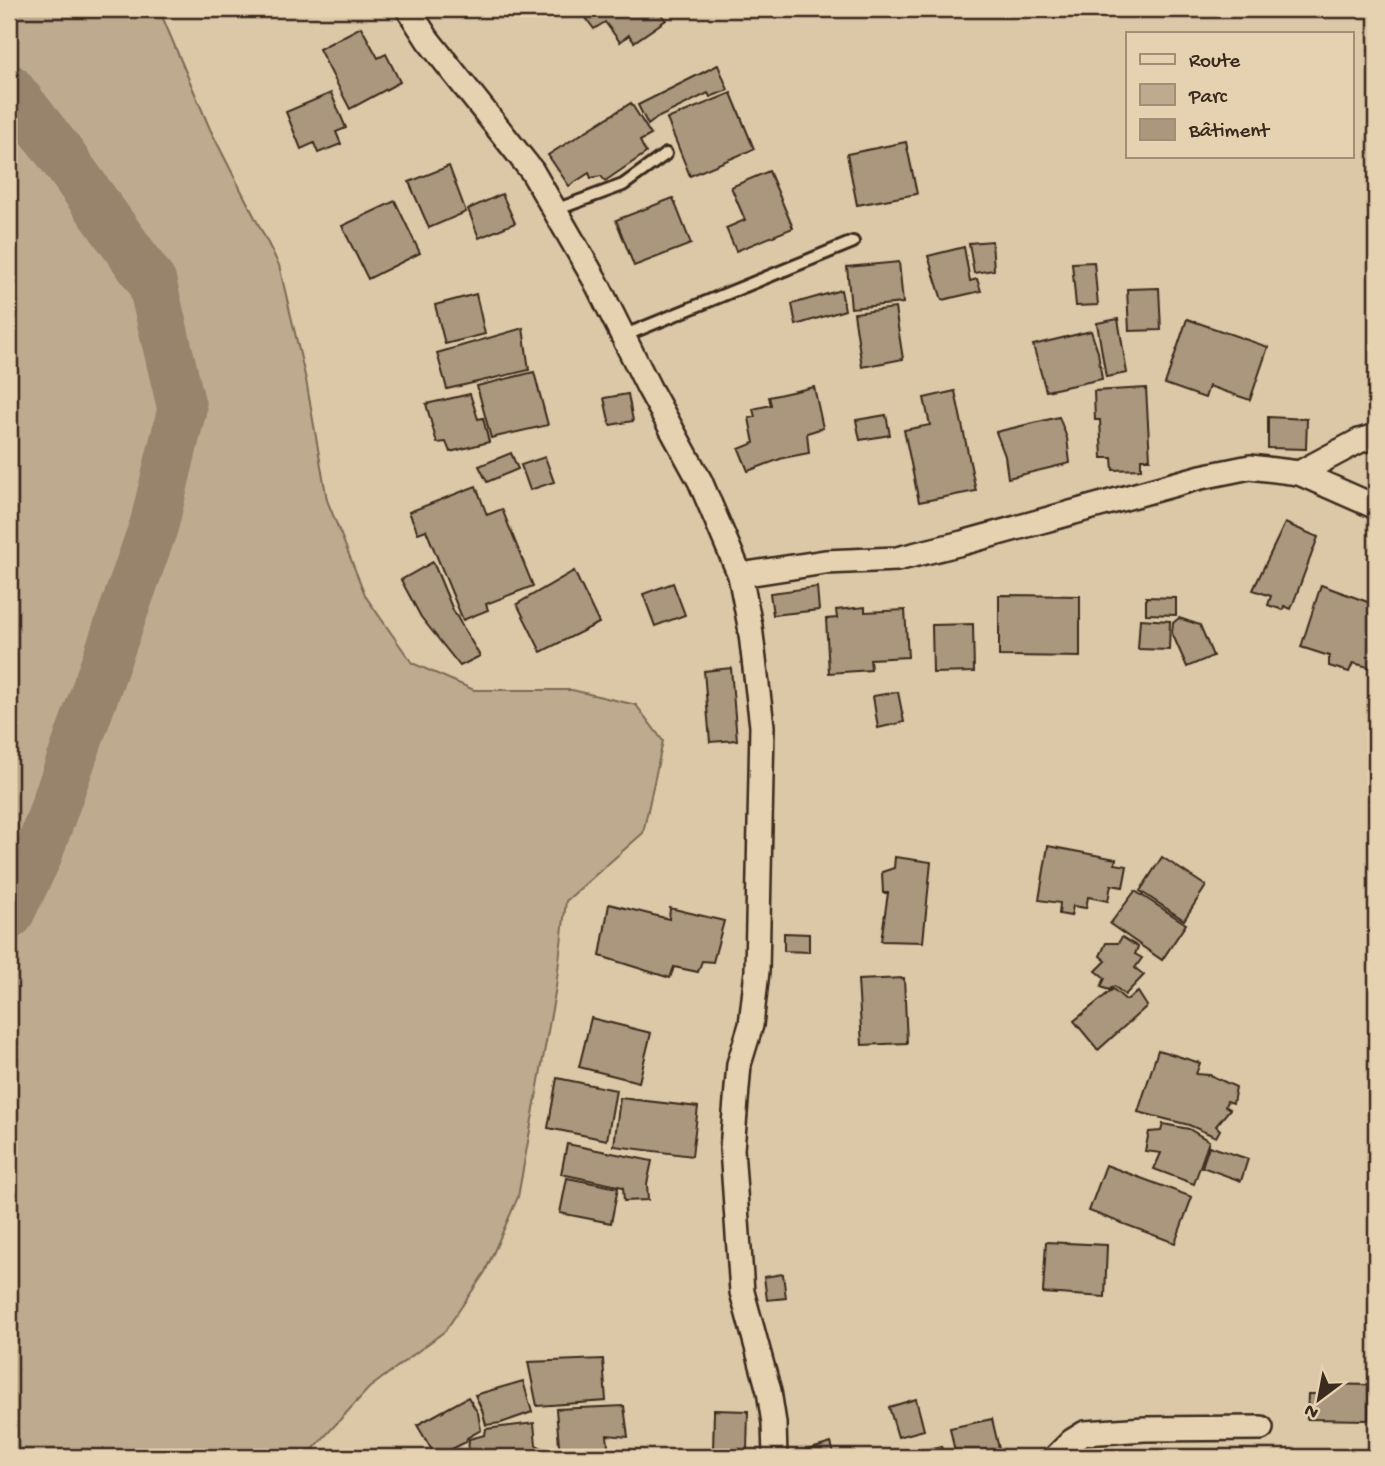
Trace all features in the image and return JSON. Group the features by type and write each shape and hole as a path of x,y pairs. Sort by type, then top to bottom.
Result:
{"street":[{"path":"408,9 428,40 532,171 555,210 700,481 740,575 756,665 761,739 756,981 751,1025 740,1064 732,1149 742,1292 769,1391 775,1457"},
{"path":"1299,473 1359,441 1376,436"},
{"path":"740,575 825,562 897,559 962,544 1201,477 1251,467 1299,473 1376,507"},
{"path":"1056,1457 1072,1441 1085,1433 1145,1429 1261,1428"}],"lane":[{"path":"555,210 623,185 667,154"},
{"path":"623,336 853,242"}],"green space":[{"path":"9,9 159,9 210,129 279,265 306,380 327,500 366,597 412,663 474,690 572,690 636,705 663,741 643,833 566,901 556,987 518,1197 485,1272 445,1331 369,1388 306,1457 9,1457"}],"building":[{"path":"579,9 657,9 666,20 634,42 629,35 620,42 605,22 594,29"},
{"path":"361,27 378,58 386,54 400,82 350,109 319,49"},
{"path":"718,65 728,90 710,97 708,93 648,125 638,105"},
{"path":"331,93 346,128 336,132 341,144 318,153 314,143 301,149 286,112"},
{"path":"731,93 754,149 690,176 667,119"},
{"path":"631,103 651,135 640,141 646,153 605,181 601,176 591,178 589,173 569,186 548,155"},
{"path":"906,142 917,194 857,205 847,154"},
{"path":"449,166 466,212 429,228 409,182"},
{"path":"769,171 793,228 736,251 726,228 745,220 731,187"},
{"path":"502,194 515,223 479,238 468,209"},
{"path":"673,198 691,244 634,266 616,220"},
{"path":"395,201 420,253 368,279 342,226"},
{"path":"992,241 994,270 974,273 969,243"},
{"path":"964,247 970,281 977,279 981,291 942,300 928,256"},
{"path":"899,262 903,303 851,308 847,267"},
{"path":"1094,262 1098,305 1076,306 1072,263"},
{"path":"1159,288 1161,330 1129,331 1127,289"},
{"path":"841,290 845,310 796,325 792,304"},
{"path":"476,294 485,334 445,344 435,305"},
{"path":"895,308 903,359 862,367 854,313"},
{"path":"1118,319 1127,373 1106,377 1097,323"},
{"path":"1187,319 1268,347 1250,400 1209,386 1205,398 1165,384"},
{"path":"523,328 529,370 447,389 437,353"},
{"path":"1091,331 1098,352 1102,379 1046,391 1033,345"},
{"path":"534,372 548,425 491,438 477,386"},
{"path":"814,387 823,428 807,433 809,453 783,458 748,471 739,449 754,443 749,418 755,417 753,409 771,405 769,397"},
{"path":"1146,388 1150,459 1141,459 1141,469 1113,470 1112,458 1102,458 1100,420 1095,420 1094,391"},
{"path":"955,391 976,491 919,502 904,430 930,425 924,398"},
{"path":"470,394 478,419 483,418 489,442 450,452 446,442 437,443 426,404"},
{"path":"628,394 633,421 610,425 604,398"},
{"path":"886,415 890,435 860,440 856,420"},
{"path":"1059,417 1067,438 1070,463 1008,478 1005,456 996,432"},
{"path":"1268,417 1307,419 1306,449 1268,448"},
{"path":"511,453 518,469 487,482 479,466"},
{"path":"545,457 554,482 530,490 521,465"},
{"path":"476,486 487,515 502,509 533,586 486,604 488,610 463,620 426,530 418,533 409,512"},
{"path":"1285,523 1318,537 1291,609 1284,606 1283,610 1268,605 1271,596 1253,590"},
{"path":"433,562 453,610 480,656 460,666 421,617 401,580"},
{"path":"574,571 599,623 541,652 517,604"},
{"path":"673,583 685,615 655,626 643,594"},
{"path":"1321,585 1376,605 1376,669 1353,663 1349,672 1329,666 1329,656 1301,647"},
{"path":"817,587 819,610 773,615 770,593"},
{"path":"999,595 1080,596 1080,657 999,656"},
{"path":"1146,597 1176,598 1176,615 1146,614"},
{"path":"865,607 865,612 905,610 908,657 870,659 871,670 829,673 826,619 837,618 836,610"},
{"path":"1179,618 1200,625 1213,656 1187,667 1172,633 1173,623"},
{"path":"1140,619 1170,621 1169,650 1138,649"},
{"path":"973,624 974,672 933,673 932,625"},
{"path":"731,668 737,740 710,742 704,671"},
{"path":"898,692 904,722 878,728 873,696"},
{"path":"1048,846 1116,859 1115,864 1127,866 1123,887 1111,885 1108,901 1088,897 1086,908 1073,906 1071,916 1059,914 1060,903 1039,900"},
{"path":"895,857 931,862 923,942 881,941 888,893 883,893 882,872 894,868"},
{"path":"1162,857 1206,886 1184,920 1140,891"},
{"path":"1135,891 1186,924 1162,960 1110,924"},
{"path":"609,904 669,919 670,908 724,921 713,962 702,961 698,972 674,967 670,978 600,956"},
{"path":"784,933 809,934 809,952 784,951"},
{"path":"1122,937 1138,947 1135,954 1142,958 1135,968 1144,975 1125,995 1114,986 1109,990 1101,987 1105,978 1096,971 1106,961 1100,956 1106,943 1118,943"},
{"path":"904,978 907,1043 862,1045 858,980"},
{"path":"1113,989 1126,1000 1138,992 1147,1006 1098,1050 1074,1021"},
{"path":"591,1018 651,1033 639,1082 579,1067"},
{"path":"1158,1050 1200,1063 1196,1074 1210,1075 1236,1087 1233,1103 1227,1101 1225,1106 1230,1109 1216,1126 1220,1130 1216,1137 1189,1125 1138,1112"},
{"path":"557,1078 616,1090 607,1140 548,1128"},
{"path":"620,1098 698,1107 692,1156 614,1146"},
{"path":"1163,1124 1189,1129 1209,1141 1194,1184 1154,1169 1161,1153 1145,1151 1149,1132 1161,1131"},
{"path":"567,1144 652,1161 647,1184 648,1200 624,1201 623,1187 561,1174"},
{"path":"1209,1146 1248,1159 1241,1181 1202,1167"},
{"path":"1106,1165 1192,1197 1175,1243 1089,1211"},
{"path":"567,1178 618,1188 611,1223 560,1213"},
{"path":"1046,1242 1107,1245 1105,1297 1043,1293"},
{"path":"783,1274 786,1298 767,1300 764,1277"},
{"path":"603,1359 606,1401 537,1406 528,1362"},
{"path":"523,1381 532,1412 501,1423 486,1425 475,1395"},
{"path":"1325,1384 1369,1385 1368,1420 1307,1419 1308,1394 1325,1394"},
{"path":"468,1397 478,1413 481,1430 467,1438 466,1442 436,1457 417,1425"},
{"path":"916,1399 924,1430 898,1437 889,1407"},
{"path":"624,1406 628,1437 607,1435 609,1457 560,1457 556,1409"},
{"path":"714,1410 748,1411 747,1452 713,1451"},
{"path":"992,1419 1001,1457 956,1457 950,1428"},
{"path":"534,1423 536,1445 546,1450 546,1457 457,1457 468,1454 469,1439 485,1435 486,1429"},
{"path":"831,1443 835,1457 803,1457 801,1452"},
{"path":"941,1446 944,1457 903,1455"},
{"path":"1339,1453 1340,1457 1278,1457"}],"waterway":[{"path":"9,88 56,148 152,282 182,409 154,525 37,857 9,915"}]}
